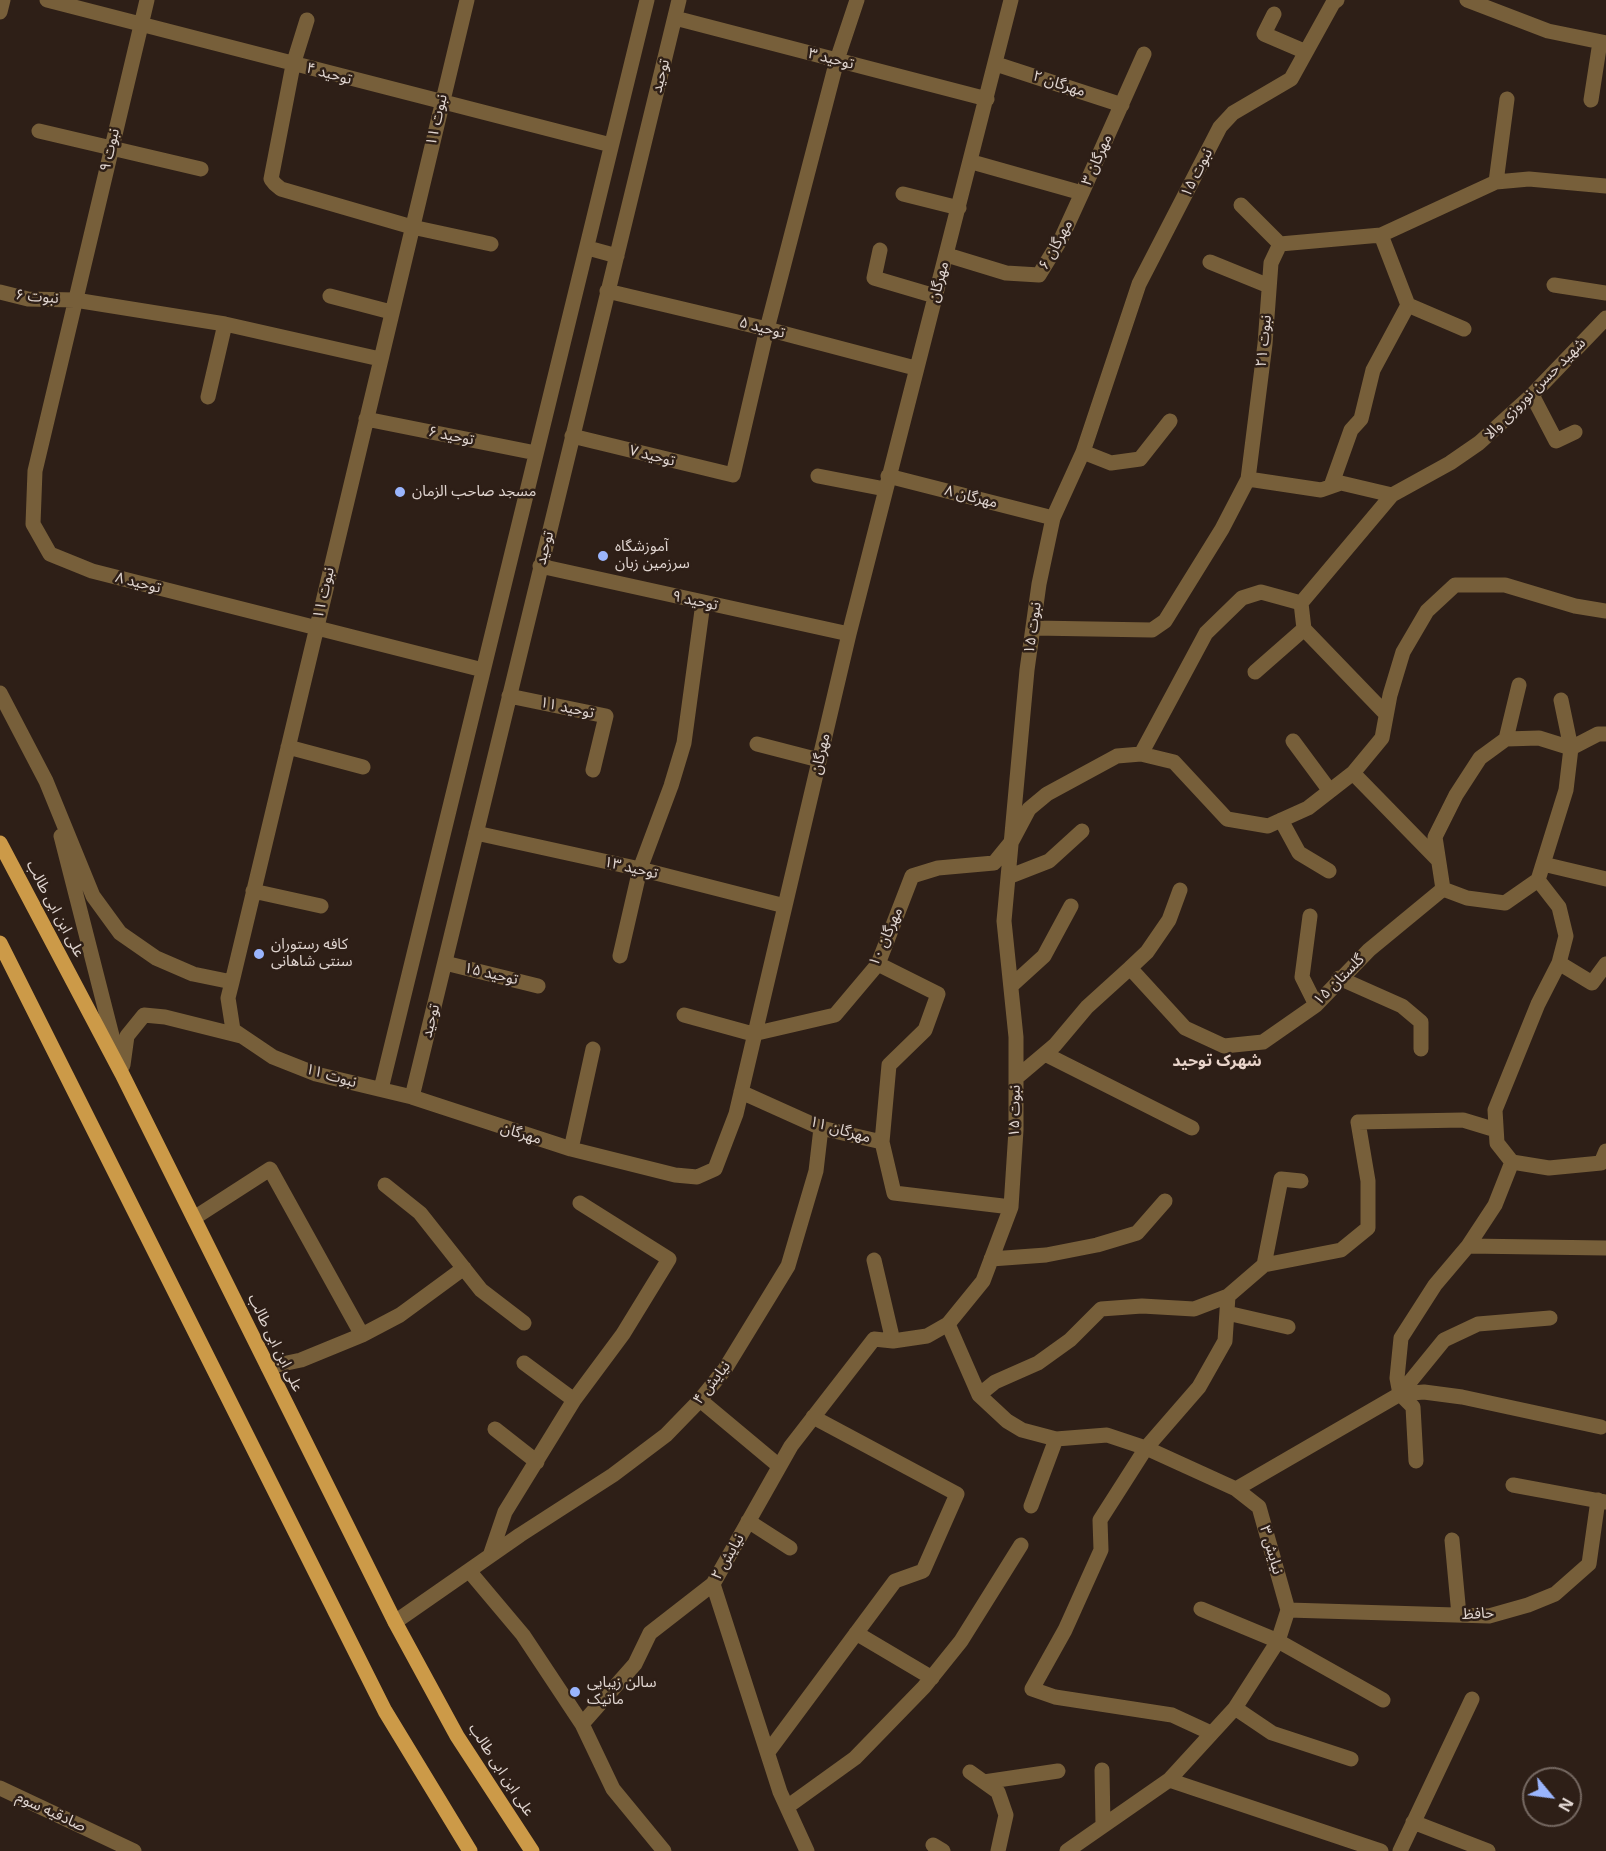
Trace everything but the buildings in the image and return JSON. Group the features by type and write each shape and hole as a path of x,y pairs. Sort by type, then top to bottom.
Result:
{"main road":[{"name":"علی ابن ابی طالب","path":"0,843 122,1074 395,1622 457,1736 532,1851"},
{"path":"0,943 385,1711 470,1851"}],"street":[{"path":"0,12 3,0"},
{"name":"توحید ۴","path":"47,0 441,103 612,145"},
{"name":"نبوت ۹","path":"75,300 147,0"},
{"name":"نبوت ۱۱","path":"381,1089 316,1074 273,1057 233,1030 228,998 467,0"},
{"name":"توحید","path":"381,1089 647,0"},
{"name":"توحید","path":"412,1097 679,0"},
{"path":"767,329 837,60 857,0"},
{"name":"مهرگان","path":"381,1089 571,1149 675,1175 697,1177 715,1169 736,1114 849,634 915,368 972,162 1011,0"},
{"name":"نبوت ۱۵","path":"948,1324 983,1281 1011,1207 1016,1037 1004,921 1027,670 1039,584 1053,518 1083,452 1139,284 1220,127 1233,113 1291,79 1333,3 1337,0"},
{"path":"1467,0 1548,31 1603,43 1591,100"},
{"path":"1274,14 1264,34 1306,52"},
{"name":"توحید ۳","path":"675,18 987,99"},
{"path":"307,20 293,65 271,179 281,189 412,227 490,244"},
{"name":"مهرگان ۳","path":"972,162 1082,193 1144,54"},
{"name":"مهرگان ۲","path":"996,64 1122,105"},
{"path":"1496,182 1507,99"},
{"path":"39,131 201,169"},
{"path":"1241,205 1280,244 1381,235 1496,182 1529,179 1606,186"},
{"name":"مهرگان ۶","path":"946,255 1006,273 1039,276 1061,239 1082,193"},
{"path":"903,194 959,208"},
{"path":"1381,235 1408,305 1464,328"},
{"name":"نبوت ۲۱","path":"1034,628 1152,630 1160,627 1222,529 1248,478 1265,344 1271,263 1280,244"},
{"path":"588,248 617,256"},
{"path":"880,250 874,278 935,296"},
{"path":"1210,262 1269,286"},
{"path":"1554,285 1606,293"},
{"name":"توحید ۵","path":"607,291 767,329 915,368"},
{"name":"نبوت ۶","path":"0,292 28,299 75,300 225,324 380,359"},
{"path":"330,296 392,312"},
{"name":"توحید ۸","path":"75,300 35,471 33,524 50,554 92,571 483,670"},
{"path":"1331,486 1351,430 1361,419 1373,370 1408,305"},
{"name":"شهید حسن نوروزی والا","path":"1301,603 1392,495 1450,463 1479,443 1532,395 1606,318"},
{"path":"208,397 225,324"},
{"name":"توحید ۷","path":"572,436 733,475 767,329"},
{"path":"1532,395 1556,441 1575,432"},
{"name":"توحید ۶","path":"366,419 536,453"},
{"path":"1083,452 1111,463 1140,459 1170,421"},
{"name":"مهرگان ۸","path":"818,476 887,483 1053,518"},
{"path":"1248,478 1321,490 1341,483 1392,495"},
{"name":"توحید ۹","path":"540,566 849,634"},
{"path":"1012,841 1029,809 1047,794 1117,756 1141,754 1174,762 1227,819 1268,826 1308,808 1353,773 1382,738 1402,652 1427,611 1455,585 1505,585 1575,606 1606,610"},
{"path":"1141,754 1206,633 1242,598 1262,592 1301,603 1304,629 1386,714"},
{"path":"620,957 639,869 671,786 684,743 703,603"},
{"path":"1256,672 1304,629"},
{"path":"1506,739 1519,685"},
{"path":"0,693 46,781 93,896 120,933 165,962 194,974 232,982"},
{"name":"توحید ۱۱","path":"509,696 606,716 593,770"},
{"path":"1561,700 1571,748 1566,790 1538,880 1505,903 1467,898 1443,889 1435,837 1456,795 1480,758 1506,739 1539,738 1571,748 1598,734 1606,734"},
{"path":"1293,741 1330,791"},
{"path":"757,744 819,760"},
{"path":"288,747 363,767"},
{"path":"1353,773 1438,860"},
{"path":"46,781 122,1074"},
{"path":"1281,820 1299,853 1329,871"},
{"path":"1008,877 1049,861 1083,831"},
{"name":"توحید ۱۳","path":"476,833 639,869 785,906"},
{"name":"مهرگان ۱۰","path":"753,1034 835,1015 878,964 912,876 938,868 994,862 1012,841"},
{"path":"1543,864 1606,879"},
{"path":"1538,880 1559,907 1566,936 1559,963 1510,1068 1495,1110 1497,1143 1512,1162 1549,1168 1604,1163"},
{"name":"گلستان ۱۵","path":"1130,968 1155,998 1185,1028 1224,1046 1263,1042 1316,1005 1339,978 1443,889"},
{"path":"1016,1078 1045,1054 1087,1007 1147,952 1169,920 1180,890"},
{"path":"253,891 321,906"},
{"path":"1011,986 1044,956 1071,906"},
{"path":"1310,916 1302,977 1316,1005"},
{"name":"توحید ۱۵","path":"445,963 538,986"},
{"path":"1559,963 1592,983 1606,964"},
{"path":"878,964 938,994 925,1030 889,1065 882,1142"},
{"path":"1339,978 1402,1006 1421,1022 1421,1049"},
{"path":"122,1074 127,1036 144,1015 165,1017 243,1036"},
{"path":"684,1015 753,1034"},
{"path":"571,1149 593,1049"},
{"path":"1045,1054 1192,1128"},
{"name":"مهرگان ۱۱","path":"741,1092 821,1128 882,1142 894,1193 1011,1207"},
{"path":"979,1395 996,1382 1038,1363 1070,1340 1101,1309 1142,1306 1194,1309 1228,1296 1264,1265 1341,1250 1368,1228 1368,1181 1358,1122 1463,1120 1496,1130"},
{"name":"نیایش ۴","path":"395,1622 657,1442 700,1400 725,1369 788,1266 816,1171 821,1128"},
{"path":"1416,1461 1413,1407 1400,1395 1397,1378 1401,1338 1435,1285 1468,1246 1495,1205 1512,1162"},
{"path":"194,1218 270,1169 362,1335"},
{"path":"1264,1265 1281,1179 1301,1181"},
{"path":"385,1185 420,1213 481,1290 524,1323"},
{"path":"991,1258 1046,1255 1097,1245 1137,1233 1165,1201"},
{"path":"490,1556 505,1512 574,1400 623,1334 669,1259 580,1203"},
{"path":"1468,1246 1606,1248"},
{"path":"874,1260 893,1341"},
{"path":"268,1367 301,1360 362,1335 400,1315 464,1269"},
{"path":"1211,1733 1172,1714 1055,1697 1032,1689 1065,1630 1101,1551 1100,1520 1146,1448 1200,1387 1225,1341 1228,1296"},
{"path":"1227,1313 1288,1327"},
{"path":"1236,1489 1400,1395 1444,1340 1478,1324 1550,1318"},
{"name":"نیایش ۲","path":"582,1724 635,1664 651,1633 713,1584 779,1466 813,1417 874,1339 893,1341 927,1336 948,1324"},
{"name":"نیایش ۳","path":"948,1324 979,1395 1022,1430 1056,1439 1107,1436 1146,1448 1236,1489 1259,1507 1288,1610"},
{"path":"524,1363 574,1400"},
{"path":"1400,1395 1424,1392 1462,1397 1601,1427"},
{"path":"700,1400 779,1466"},
{"path":"768,1752 895,1581 923,1570 957,1494 813,1417"},
{"path":"495,1430 537,1462"},
{"path":"1031,1506 1056,1439"},
{"path":"1513,1485 1602,1501"},
{"name":"حافظ","path":"1288,1610 1489,1616 1555,1594 1589,1564 1602,1501"},
{"path":"748,1521 790,1548"},
{"path":"1452,1540 1459,1615"},
{"path":"787,1806 855,1758 932,1678 962,1641 1021,1545"},
{"path":"470,1572 523,1635 582,1724 613,1789 664,1851"},
{"path":"713,1584 787,1806 807,1851"},
{"path":"1201,1609 1278,1641 1383,1700"},
{"path":"1067,1851 1169,1780 1234,1708 1278,1641 1288,1610"},
{"path":"856,1633 932,1678"},
{"path":"1400,1851 1472,1699"},
{"path":"1234,1708 1272,1733 1351,1760"},
{"path":"1102,1770 1103,1825"},
{"path":"970,1772 999,1792 1006,1815 998,1851"},
{"path":"984,1782 1058,1772"},
{"path":"1169,1780 1381,1851"},
{"name":"صادقیه سوم","path":"0,1788 134,1851"},
{"path":"1413,1822 1488,1851"}],"place":[{"name":"مسجد صاحب الزمان","path":"400,492"},
{"name":"آموزشگاه سرزمین زبان","path":"603,556"},
{"name":"کافه رستوران سنتی شاهانی","path":"259,954"},
{"name":"سالن زیبایی ماتیک","path":"575,1692"}],"district":[{"name":"شهرک توحید","path":"1217,1061"}]}
